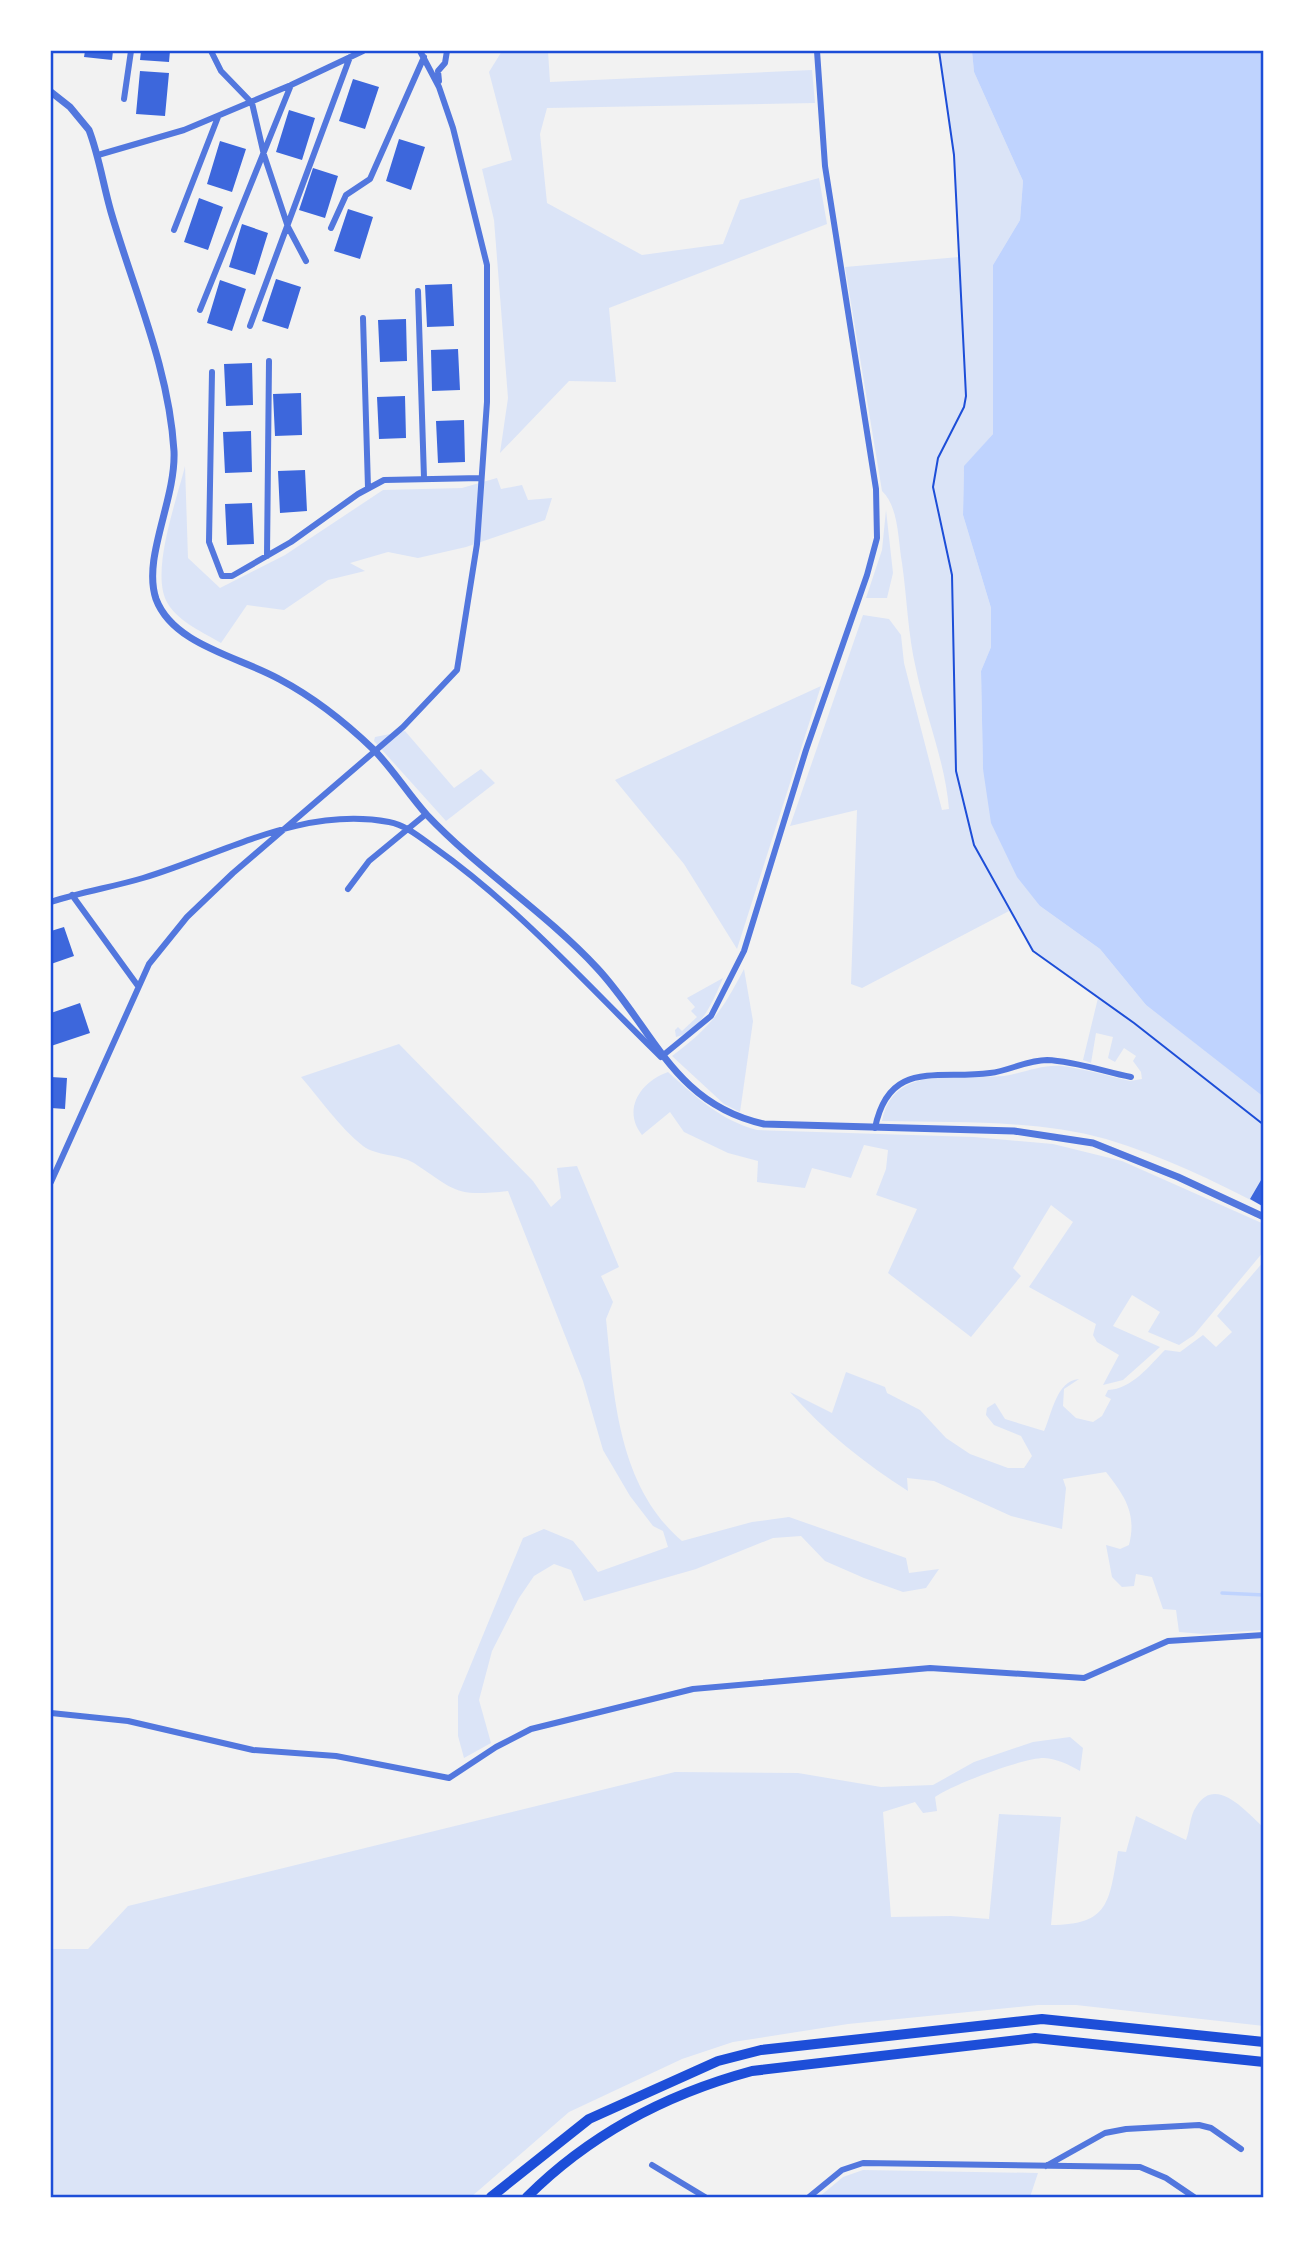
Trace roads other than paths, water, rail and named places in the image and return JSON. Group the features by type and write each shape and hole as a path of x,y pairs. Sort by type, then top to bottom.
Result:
{"highway":[{"path":"491,2197 589,2119 718,2062 761,2050 1042,2019 1264,2042"},
{"path":"527,2197 576,2152 614,2127 729,2078 752,2071 1035,2038 1264,2062"}],"street":[{"path":"124,99 131,51"},
{"path":"211,51 221,71 252,103 264,155 288,226 306,261"},
{"path":"97,155 184,130 218,117 363,51"},
{"path":"439,87 438,71 445,63 447,51"},
{"path":"662,1056 711,1016 744,951 806,750 867,575 877,538 876,489 825,166 817,51"},
{"path":"51,1182 149,964 187,917 373,750 403,727 457,670 477,544 487,402 487,265 453,128 439,87 422,54"},
{"path":"331,228 346,195 370,179 422,54"},
{"path":"250,326 350,57"},
{"path":"200,310 291,85"},
{"path":"51,92 81,118 89,130 160,370 172,432 173,478 152,571 156,598 168,620 176,628 299,691 373,750 426,814 597,967 626,1002 662,1056"},
{"path":"174,230 218,117"},
{"path":"418,291 424,478"},
{"path":"363,318 368,488"},
{"path":"267,556 269,361"},
{"path":"212,372 209,542 222,576 232,576 267,556 384,480 481,478"},
{"path":"348,890 369,861 410,831 426,814"},
{"path":"51,902 144,878 215,850 285,829 348,819 391,822 410,831 450,859 510,910 688,1084 734,1118 764,1124 1014,1131 1093,1143 1178,1177 1264,1217"},
{"path":"72,895 138,986"},
{"path":"875,1128 885,1097 908,1079 926,1074 992,1073 1047,1060 1131,1077"},
{"path":"51,1713 128,1721 253,1750 336,1756 449,1778 496,1746 531,1729 693,1689 930,1668 1084,1678 1168,1641 1264,1635"},
{"path":"1045,2166 1105,2133 1126,2129 1199,2124 1211,2128 1241,2149"},
{"path":"809,2197 842,2170 863,2162 1140,2167 1166,2178 1194,2197"},
{"path":"652,2165 705,2197"}],"water":[{"path":"972,51 1264,51 1264,1097 1146,1005 1100,949 1040,906 1017,877 991,823 983,769 981,671 991,647 991,608 963,515 964,466 993,434 993,265 1020,220 1023,181 974,72"}],"waterway":[{"path":"1222,1593 1264,1595"}]}
